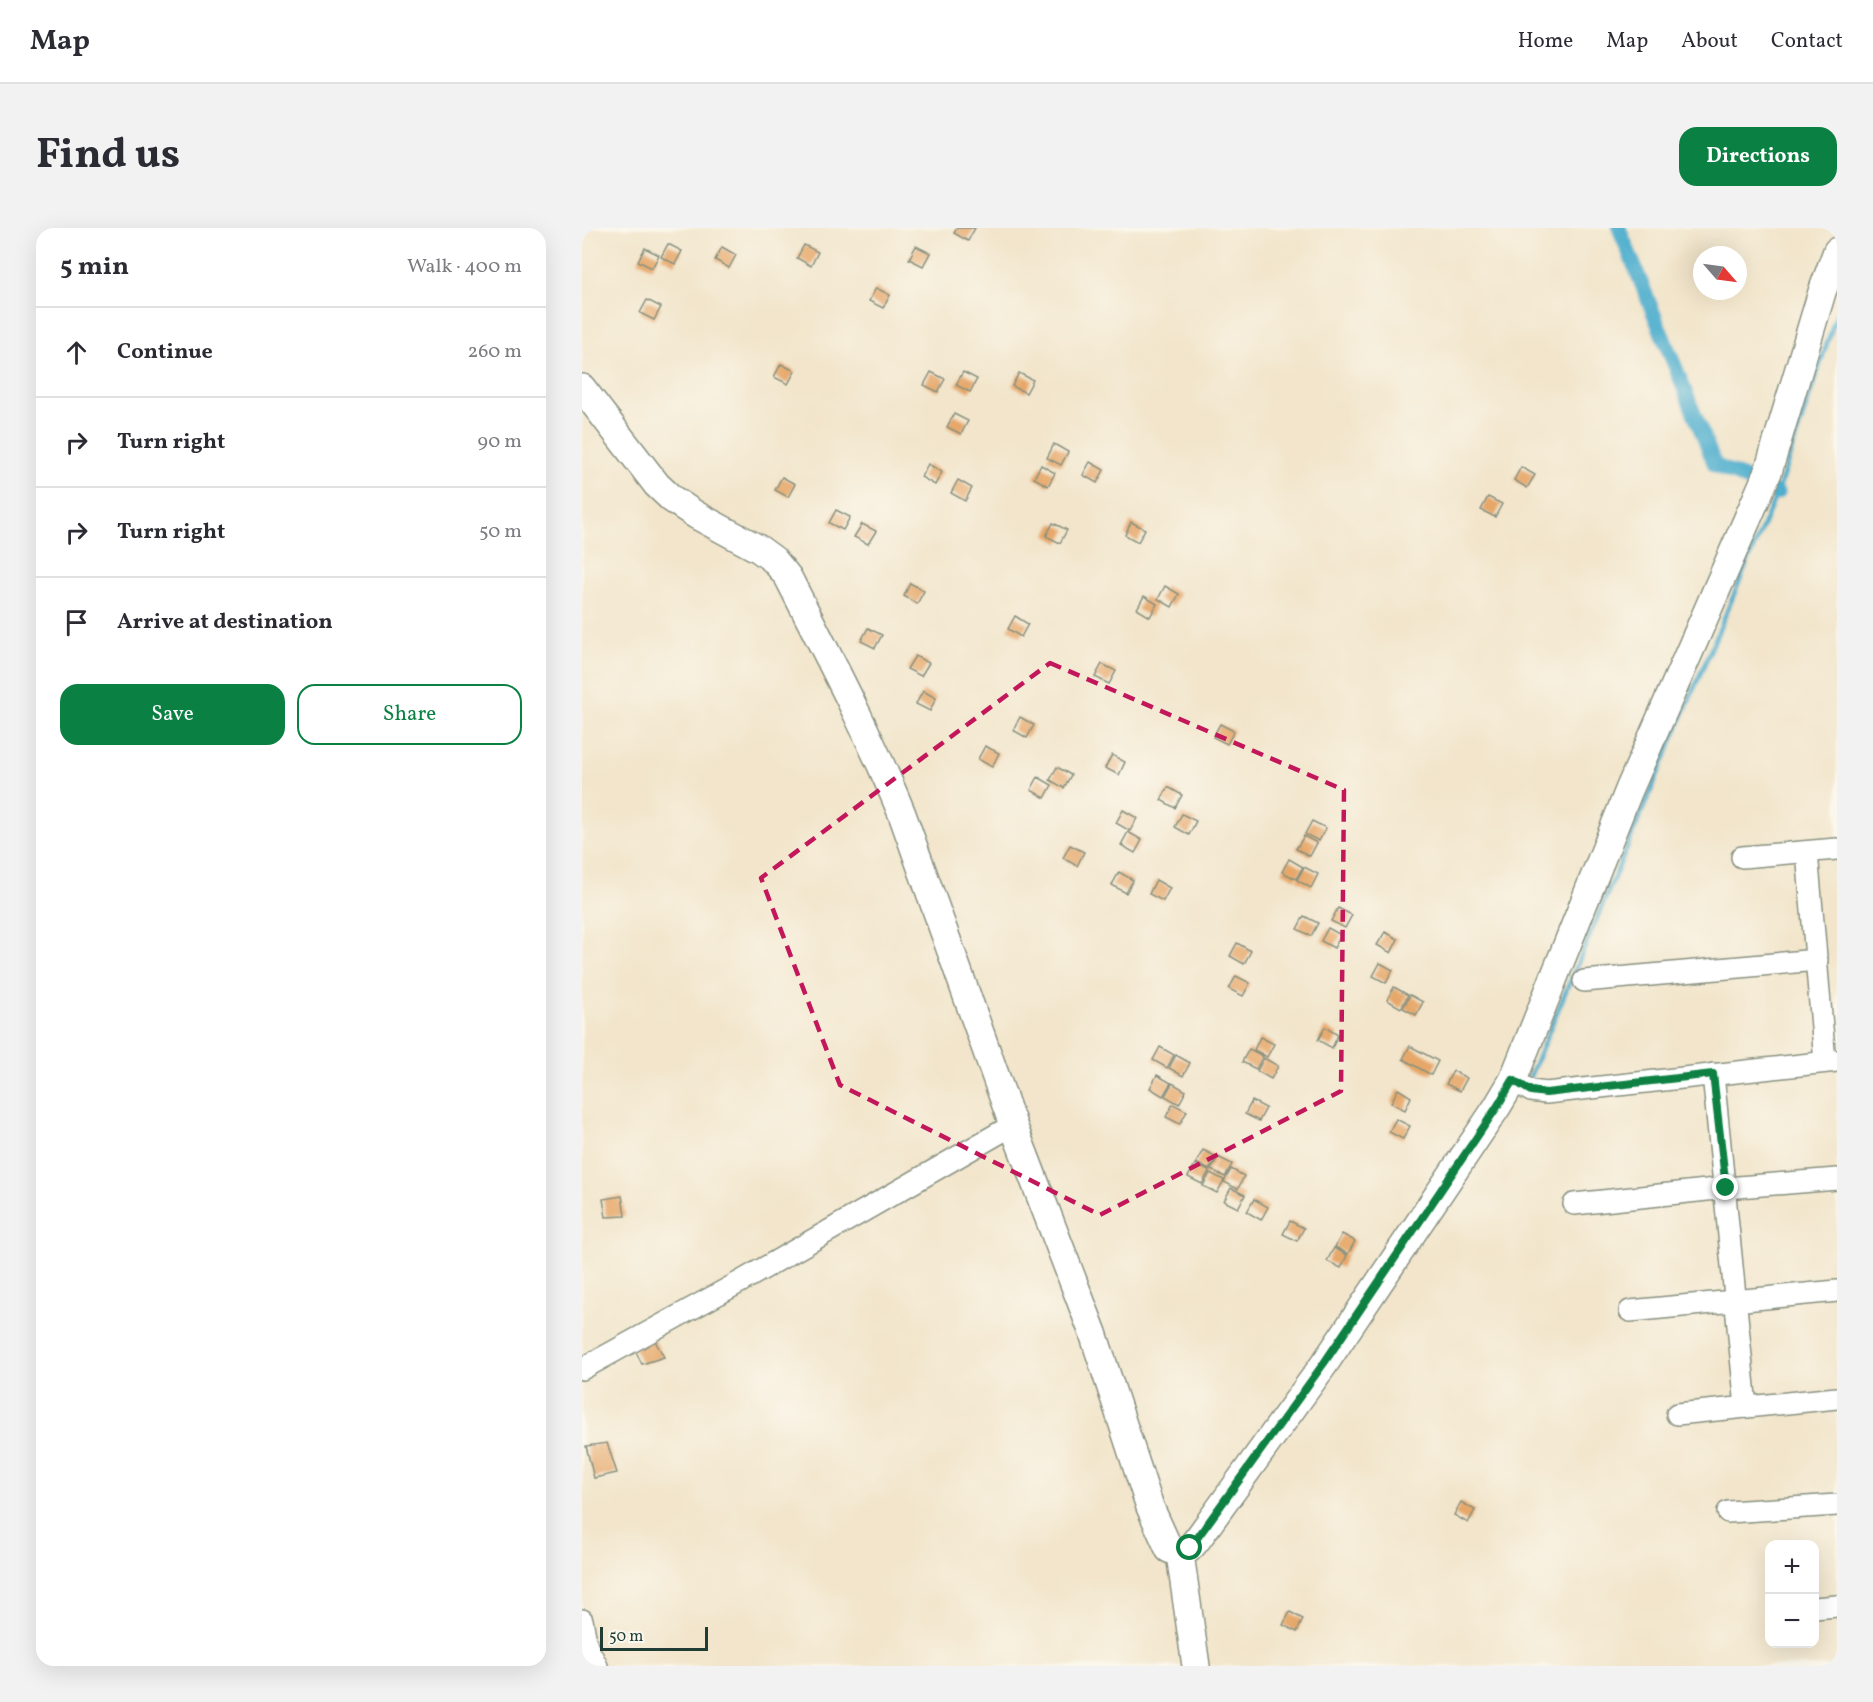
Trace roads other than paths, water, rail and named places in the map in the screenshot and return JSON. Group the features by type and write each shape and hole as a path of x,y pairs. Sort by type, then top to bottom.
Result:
{"main road":[{"path":"582,388 657,485 696,515 759,549 774,560 788,578 886,774 1013,1125 1093,1333 1150,1508 1169,1549 1180,1554 1190,1548 1207,1526 1324,1363 1490,1117 1521,1085 1629,790 1768,471 1822,292 1837,251"},
{"path":"1180,1554 1196,1666"}],"street":[{"path":"1742,856 1837,849"},
{"path":"1521,1085 1546,1093 1831,1062 1817,960 1807,852"},
{"path":"1584,981 1817,960"},
{"path":"1713,1074 1746,1407"},
{"path":"582,1369 740,1282 1013,1125"},
{"path":"1574,1204 1837,1179"},
{"path":"1630,1311 1837,1291"},
{"path":"1677,1414 1837,1398"},
{"path":"1728,1512 1837,1505"},
{"path":"1819,1608 1837,1606"},
{"path":"582,1620 586,1647 597,1666"}],"waterway":[{"path":"1619,228 1715,465 1777,493"},
{"path":"1530,1076 1779,488 1837,313"}]}
